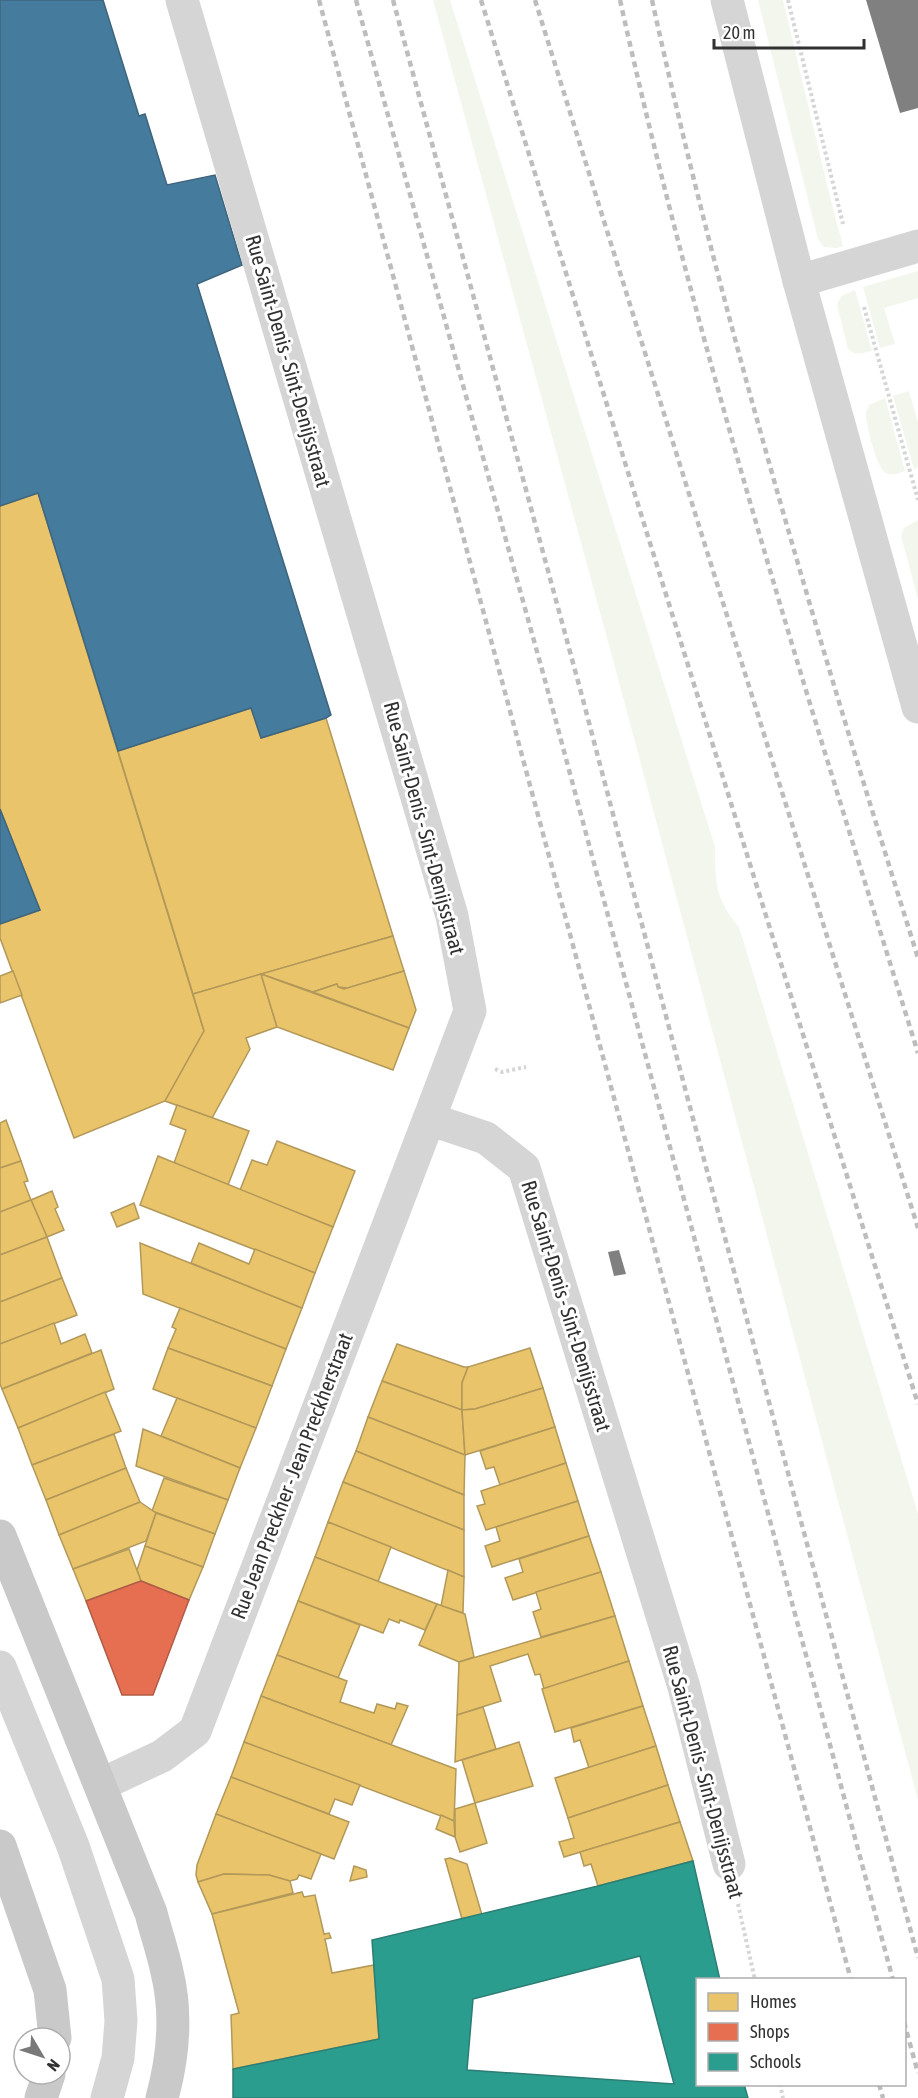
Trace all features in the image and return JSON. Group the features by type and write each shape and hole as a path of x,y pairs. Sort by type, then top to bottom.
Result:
{"main road":[{"path":"0,1536 151,1913 168,1974 173,2029 170,2071 162,2098"},
{"path":"0,1846 50,1990 54,2026"}],"street":[{"name":"Rue Saint-Denis - Sint-Denijsstraat","path":"182,0 452,916 471,1011 429,1119 486,1138 524,1168 684,1687 729,1864"},
{"path":"727,0 799,281 909,648 918,707"},
{"path":"799,281 918,246"},
{"name":"Rue Jean Preckher - Jean Preckherstraat","path":"100,1785 162,1756 195,1731 429,1119"},
{"path":"0,1667 73,1846 118,1979 121,2021 118,2058 107,2098"}],"path":[{"name":"Rue Saint-Denis - Sint-Denijsstraat","path":"729,1864 755,1978"}],"shaded area":[{"path":"433,0 450,0 715,847 718,890 725,908 739,927 918,1514 918,1800 616,671"},
{"path":"758,0 783,0 843,246 837,248 824,247 818,239"},
{"path":"918,271 918,298 884,308 895,344 880,348 863,287"},
{"path":"855,290 872,351 853,353 848,349 837,305 841,296"},
{"path":"909,391 918,423 918,467 914,469 893,396"},
{"path":"885,398 905,471 894,474 886,473 879,464 866,420 869,405"},
{"path":"918,520 918,599 901,536 904,528"}],"building: Homes":[{"path":"38,493 204,1031 165,1101 74,1138 0,938 0,924 40,910 0,809 0,506"},
{"path":"251,708 261,738 326,718 393,936 193,994 118,751"},
{"path":"393,936 404,971 348,988 338,987 337,984 313,992 261,974"},
{"path":"13,971 22,995 0,1003 0,976"},
{"path":"404,971 416,1010 409,1028 313,992 337,984 338,987 344,989"},
{"path":"261,974 277,1027 246,1038 250,1049 212,1118 165,1101 204,1031 193,994"},
{"path":"261,974 409,1028 393,1070 277,1027"},
{"path":"177,1105 249,1131 228,1185 174,1163 186,1130 170,1124"},
{"path":"6,1120 21,1161 0,1168 0,1123"},
{"path":"277,1141 355,1171 333,1227 240,1190 252,1160 267,1165"},
{"path":"158,1156 333,1227 315,1273 140,1205"},
{"path":"21,1161 28,1181 24,1182 31,1200 0,1212 0,1168"},
{"path":"52,1191 58,1207 55,1209 64,1230 47,1237 31,1200"},
{"path":"31,1200 47,1237 0,1255 0,1212"},
{"path":"134,1203 139,1218 117,1227 111,1213"},
{"path":"47,1237 62,1278 0,1302 0,1255"},
{"path":"140,1243 302,1308 286,1349 143,1294"},
{"path":"199,1243 249,1264 255,1249 315,1273 302,1308 191,1263"},
{"path":"62,1278 77,1315 0,1344 0,1302"},
{"path":"180,1308 286,1349 272,1386 168,1348 176,1329 172,1327"},
{"path":"54,1323 61,1344 85,1334 92,1353 2,1389 0,1344"},
{"path":"397,1344 468,1367 462,1383 462,1410 382,1381"},
{"path":"168,1348 272,1386 256,1428 153,1389"},
{"path":"530,1348 543,1388 475,1409 462,1410 462,1383 468,1367"},
{"path":"101,1350 114,1389 18,1428 2,1389"},
{"path":"382,1381 462,1410 465,1455 368,1417"},
{"path":"543,1388 555,1427 465,1455 462,1410 475,1409"},
{"path":"105,1392 121,1431 32,1465 18,1428"},
{"path":"177,1398 256,1428 240,1468 161,1436"},
{"path":"368,1417 465,1455 464,1495 356,1451"},
{"path":"555,1427 566,1463 500,1485 494,1467 486,1469 480,1451"},
{"path":"143,1429 240,1468 228,1500 136,1466"},
{"path":"114,1434 126,1468 46,1500 32,1465"},
{"path":"356,1451 464,1495 464,1530 343,1482"},
{"path":"566,1463 578,1501 486,1530 477,1506 485,1504 481,1491"},
{"path":"126,1468 140,1502 59,1535 46,1500"},
{"path":"164,1478 228,1500 215,1534 152,1511"},
{"path":"343,1482 464,1530 464,1577 328,1522"},
{"path":"578,1501 589,1536 492,1567 485,1546 500,1541 496,1527"},
{"path":"140,1502 156,1513 146,1541 73,1569 59,1535"},
{"path":"156,1513 215,1534 203,1567 145,1546"},
{"path":"328,1522 391,1547 378,1582 315,1557"},
{"path":"589,1536 601,1572 513,1600 505,1578 523,1572 519,1559"},
{"path":"145,1546 203,1567 189,1600 141,1581 137,1570"},
{"path":"129,1549 141,1581 86,1601 73,1569"},
{"path":"315,1557 437,1604 425,1630 400,1620 399,1623 389,1619 383,1633 298,1601"},
{"path":"448,1570 464,1577 463,1613 441,1606"},
{"path":"601,1572 615,1616 541,1637 533,1612 541,1609 536,1592"},
{"path":"298,1601 360,1625 338,1678 277,1655"},
{"path":"437,1604 465,1614 474,1657 459,1662 419,1645"},
{"path":"615,1616 629,1661 544,1689 540,1674 535,1675 528,1654 490,1666 501,1701 457,1715 459,1662"},
{"path":"277,1655 347,1681 340,1702 374,1713 377,1704 395,1709 397,1703 408,1706 391,1745 261,1696"},
{"path":"629,1661 643,1706 555,1732 542,1689"},
{"path":"261,1696 456,1769 454,1821 244,1742"},
{"path":"643,1706 656,1746 589,1768 580,1740 574,1742 571,1728"},
{"path":"483,1707 496,1749 455,1762 457,1715"},
{"path":"244,1742 360,1785 352,1805 335,1799 329,1814 231,1777"},
{"path":"519,1742 533,1786 475,1803 462,1760"},
{"path":"656,1746 668,1785 568,1818 555,1778"},
{"path":"231,1777 349,1822 334,1859 216,1814"},
{"path":"668,1785 680,1822 564,1857 559,1842 574,1838 568,1818"},
{"path":"475,1803 487,1843 460,1852 455,1837 455,1809"},
{"path":"216,1814 321,1854 311,1879 299,1875 297,1879 290,1881 269,1875 224,1874 198,1882 197,1865"},
{"path":"441,1815 454,1821 455,1837 436,1829"},
{"path":"680,1822 693,1861 598,1886 591,1864 584,1866 580,1852"},
{"path":"450,1858 467,1864 482,1915 462,1919 445,1859"},
{"path":"354,1866 366,1870 367,1877 350,1881"},
{"path":"224,1874 269,1875 290,1881 293,1893 212,1914 198,1882"},
{"path":"302,1892 304,1897 315,1895 324,1934 329,1933 331,1938 325,1939 332,1973 374,1965 379,2039 233,2069 231,2015 239,2013 212,1914"}],"building: Shops":[{"path":"141,1581 189,1600 153,1695 122,1695 86,1601"}],"building: Schools":[{"path":"693,1861 720,1978 696,1978 696,2086 745,2086 748,2098 233,2098 233,2069 379,2039 372,1940","holes":["640,1956 674,2084 467,2070 473,1999"]}],"building: Public":[{"path":"0,0 103,0 139,116 145,114 167,185 215,175 242,265 197,284 331,715 326,718 261,738 251,708 118,751 38,493 0,506"},
{"path":"0,809 40,910 0,924"}],"building: Other":[{"path":"866,0 918,0 918,108 900,113"},
{"path":"619,1250 626,1274 614,1276 608,1252"}],"railway":[{"path":"319,0 850,1978"},
{"path":"356,0 546,684 892,1978"},
{"path":"393,0 582,696 918,1958"},
{"path":"481,0 918,1404"},
{"path":"535,0 918,1228"},
{"path":"620,0 685,266 758,530 918,1053"},
{"path":"652,0 710,242 774,482 918,958"},
{"path":"906,2029 918,2073"},
{"path":"880,2086 883,2098"}]}
